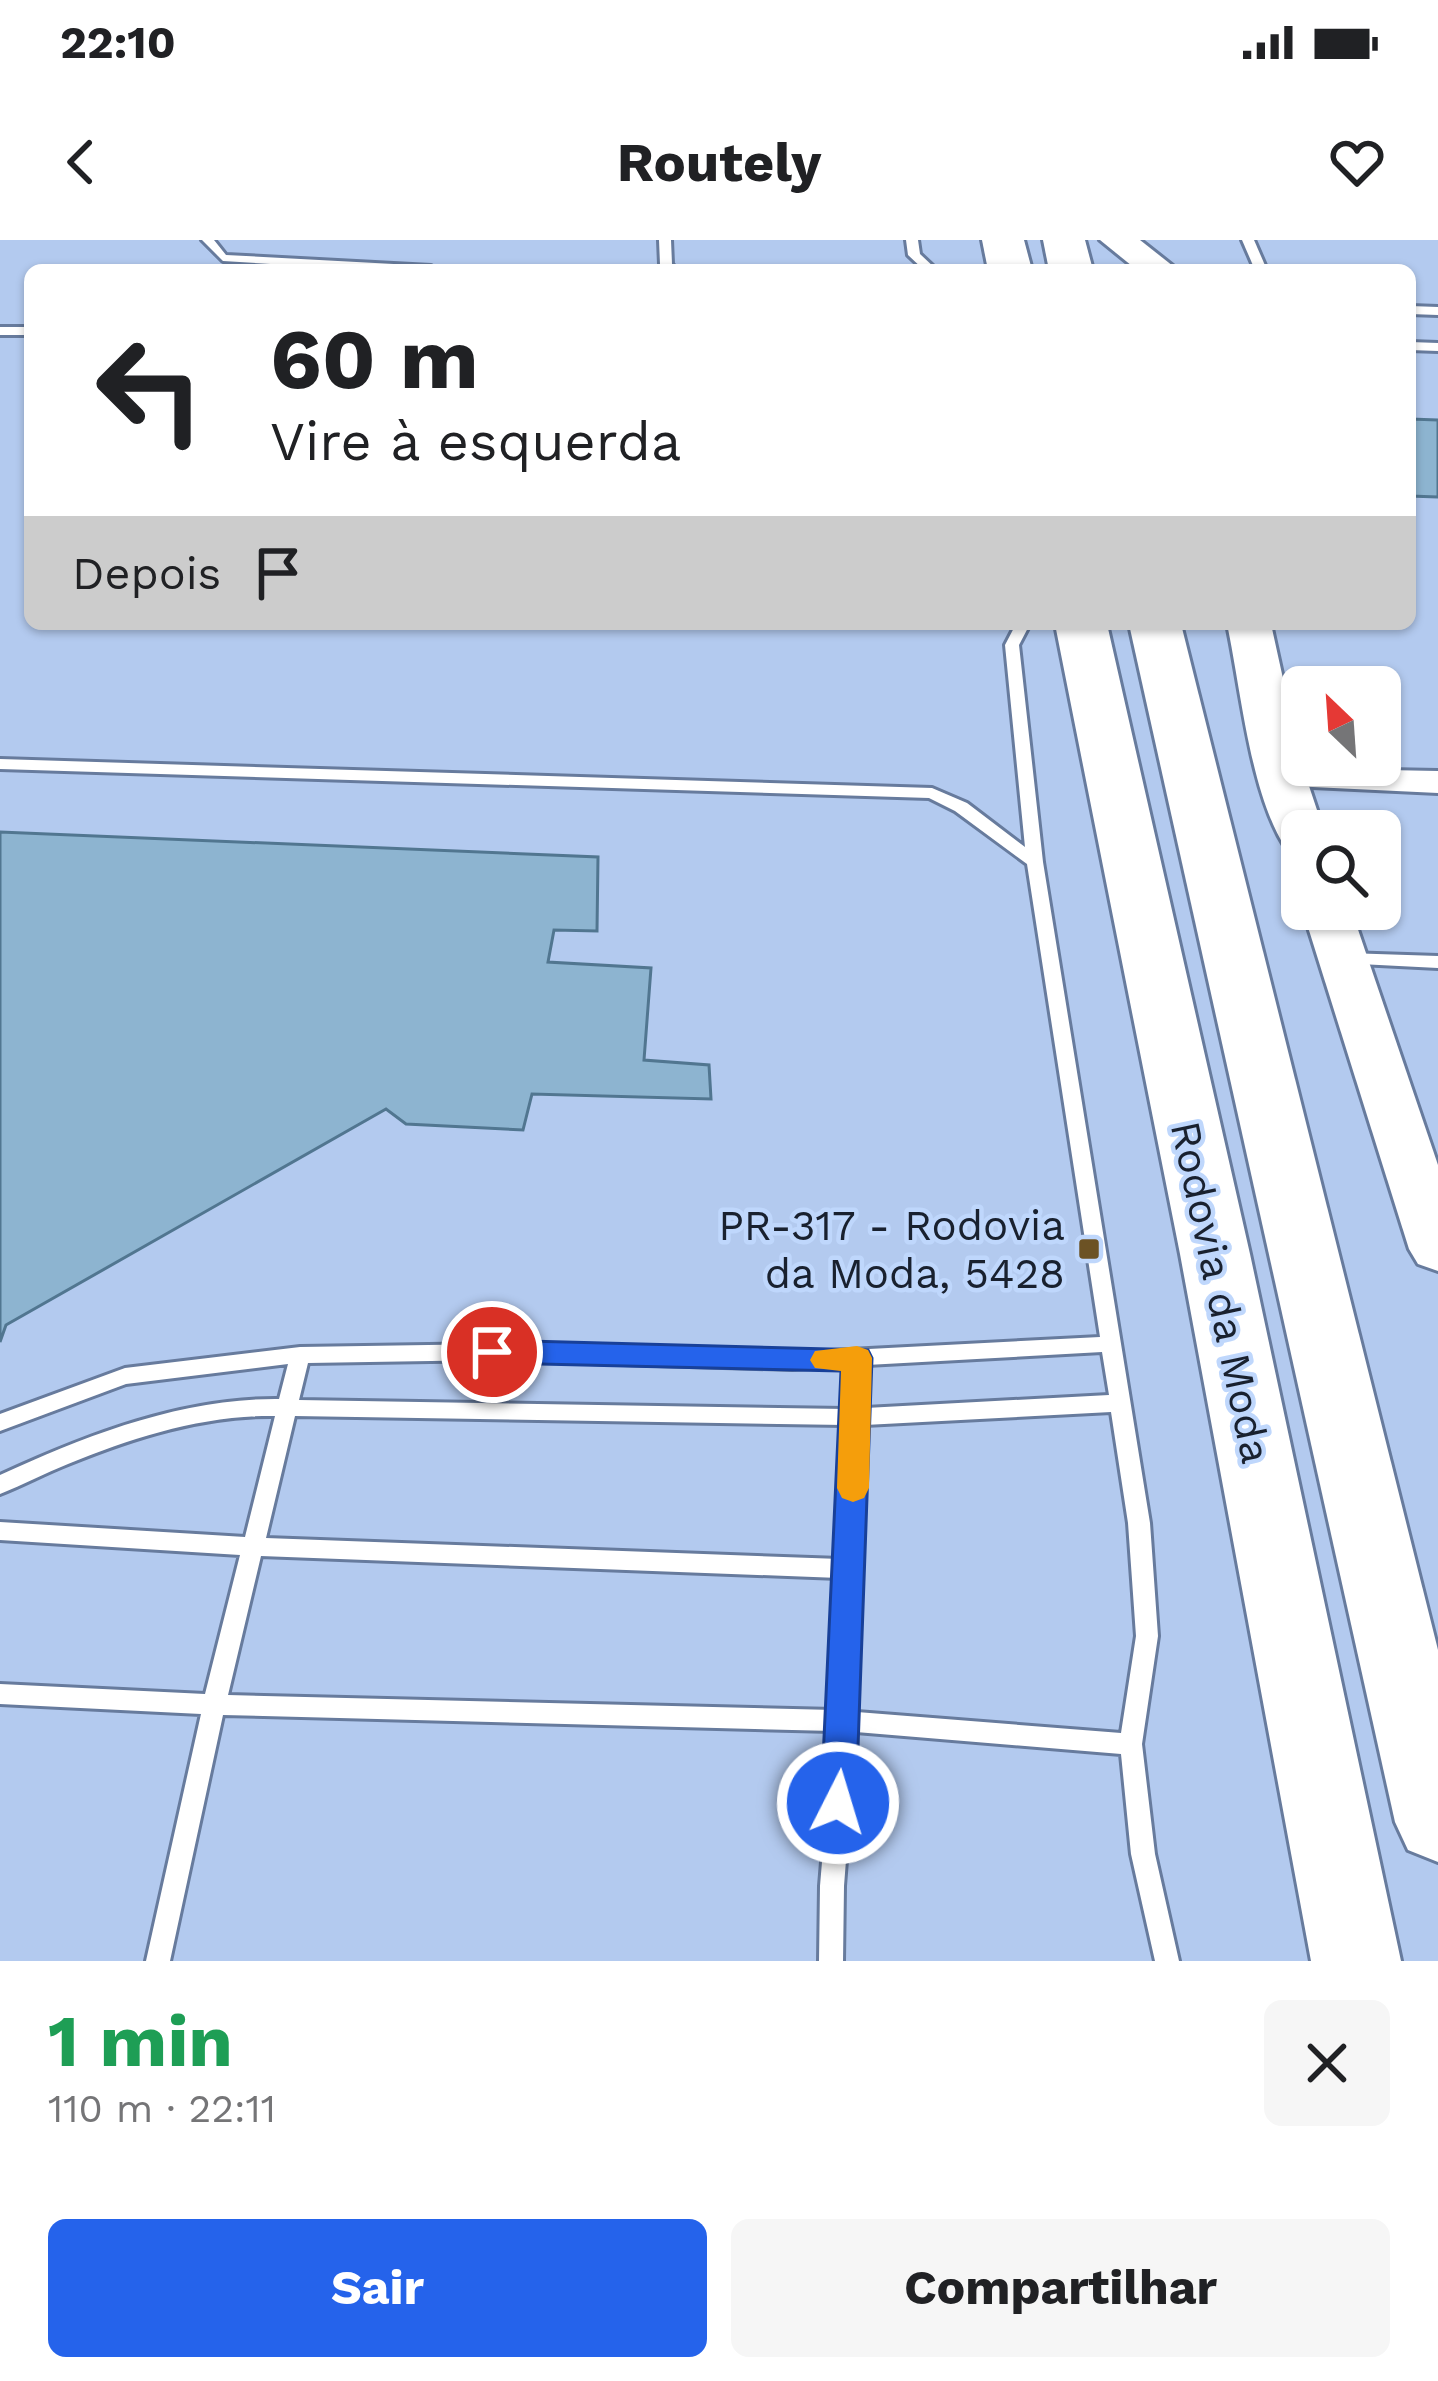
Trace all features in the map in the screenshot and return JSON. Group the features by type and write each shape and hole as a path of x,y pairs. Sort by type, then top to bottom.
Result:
{"highway":[{"name":"Rodovia da Moda","path":"1082,630 1215,1254 1356,1961"},
{"name":"Rodovia da Moda","path":"1156,630 1438,1822"}],"street":[{"path":"1117,240 1151,264"},
{"path":"1250,630 1281,769"},
{"path":"1401,781 1438,782"},
{"path":"1333,934 1438,1249"}],"lane":[{"path":"208,240 223,258 327,264"},
{"path":"1020,630 1012,645 1035,862 1139,1522 1147,1636 1131,1744 1143,1853 1167,1961"},
{"path":"0,764 337,771 620,787 932,793 962,807 1035,862"},
{"path":"1333,934 1438,962"},
{"path":"0,1423 125,1376 301,1355 492,1352 792,1361 1109,1344"},
{"path":"158,1961 214,1705 301,1355"},
{"path":"831,1961 845,1721 857,1358"},
{"path":"0,1485 51,1461 188,1413 288,1408 854,1417 1118,1402"},
{"path":"0,1531 255,1547 851,1569"},
{"path":"0,1694 214,1705 845,1721 1131,1744"}],"building":[{"path":"1416,419 1438,420 1438,497 1416,496"},
{"path":"0,832 598,857 597,931 554,930 548,962 651,968 644,1060 709,1065 711,1099 532,1094 523,1130 406,1124 386,1109 6,1325 0,1342"}],"slow traffic":[{"path":"825,1360 857,1358 853,1488"}],"place":[{"name":"PR-317 - Rodovia da Moda, 5428","path":"1089,1249"}],"route":[{"path":"492,1352 792,1361 857,1358 838,1803"}]}
